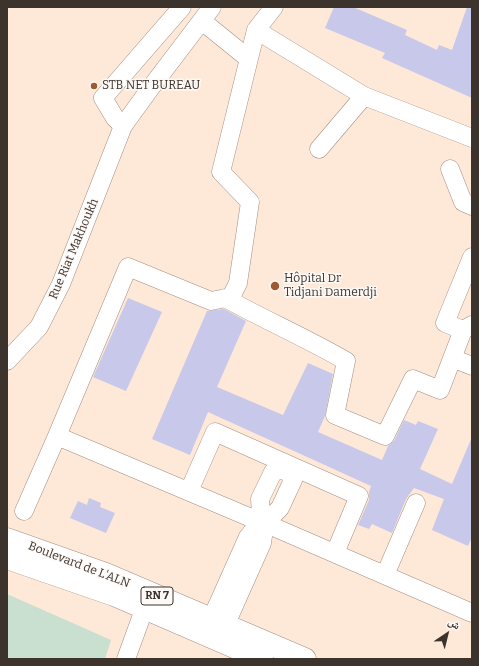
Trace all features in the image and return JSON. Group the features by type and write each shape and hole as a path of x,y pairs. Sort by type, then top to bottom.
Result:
{"main road":[{"name":"Boulevard de L'ALN","path":"7,538 106,574 147,601 215,629 261,654 305,659"},
{"name":"Boulevard de L'ALN","path":"7,558 114,595 147,601"}],"street":[{"path":"123,126 115,118 103,98 182,7"},
{"path":"24,511 128,267 211,301 231,297 238,283 250,202 221,172 256,30 274,7"},
{"path":"207,14 249,59"},
{"name":"Rue Riat Makhoukh","path":"7,361 39,327 61,284 123,126 207,14"},
{"path":"256,30 364,96 472,138"},
{"path":"143,52 165,69"},
{"path":"319,149 364,96"},
{"path":"450,168 463,202 472,206"},
{"path":"225,298 303,337 346,361 335,415 385,436 413,379 440,390 452,358 468,327 445,323 472,257"},
{"path":"452,358 472,366"},
{"path":"189,491 215,432 286,466 360,496 335,553"},
{"path":"57,436 263,522 472,613"},
{"path":"215,629 262,543 263,522 280,508 293,480 286,466"},
{"path":"385,575 416,503"},
{"path":"126,659 147,601"}],"green space":[{"path":"7,594 111,640 105,659 7,659"}],"building":[{"path":"334,7 353,7 407,30 405,35 437,50 439,45 452,50 467,7 472,7 472,98 382,58 385,53 325,28"},
{"path":"128,298 162,312 126,391 93,377"},
{"path":"224,309 246,321 217,387 283,415 308,363 333,374 325,416 318,432 382,460 388,446 394,441 404,420 416,425 418,421 438,429 420,469 452,484 472,437 472,537 468,546 432,530 444,499 414,488 406,499 392,533 372,524 369,529 358,525 369,500 371,486 208,412 190,455 152,439 207,311"},
{"path":"89,498 101,503 100,507 115,513 106,533 70,518 78,501 87,505"}],"place":[{"name":"STB NET BUREAU","path":"94,86"},
{"name":"Hôpital Dr Tidjani Damerdji","path":"275,286"}]}
